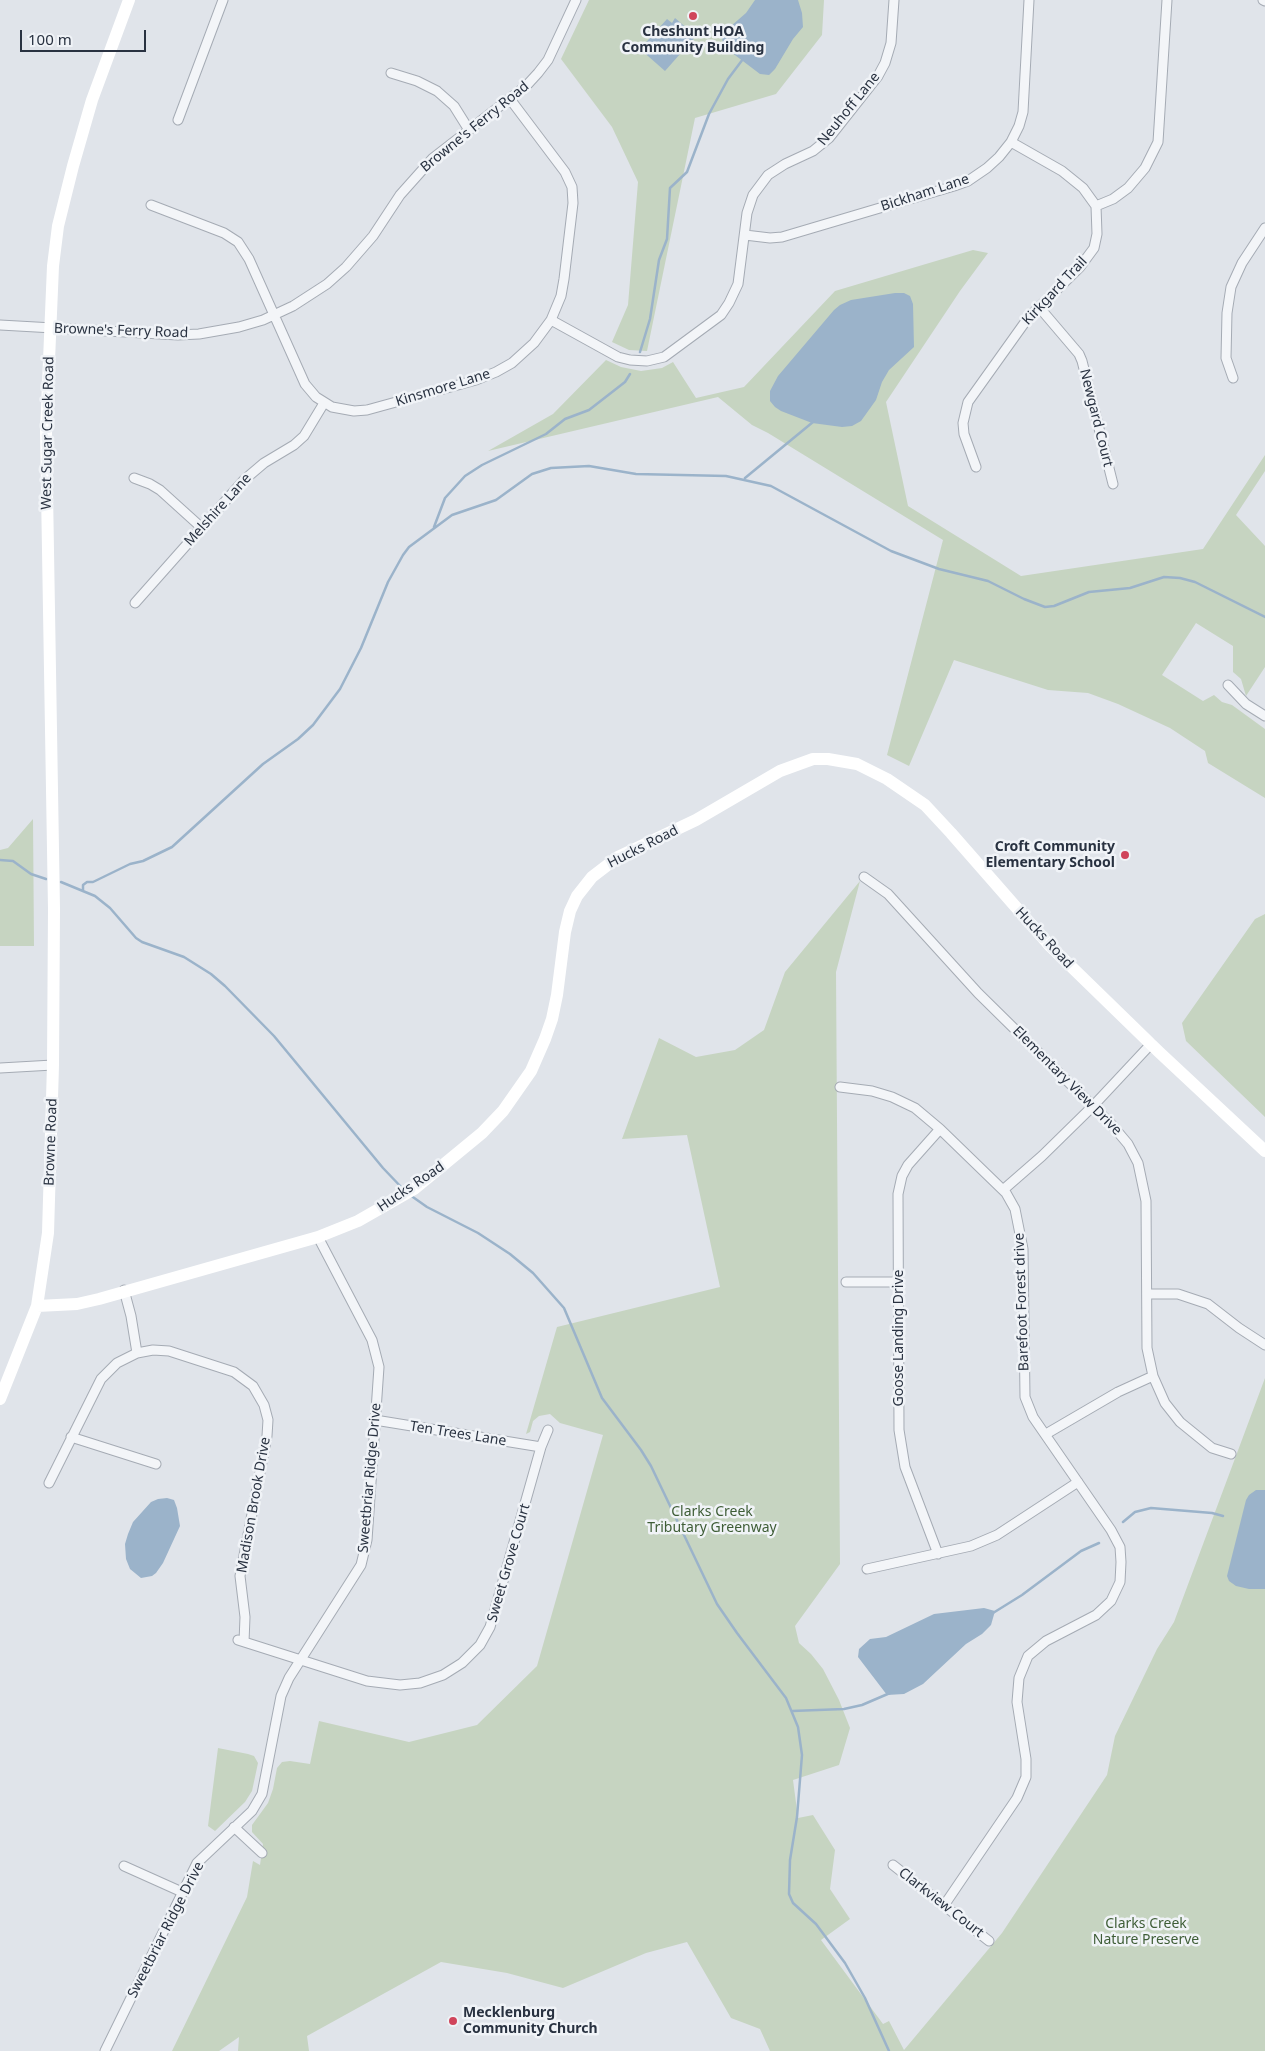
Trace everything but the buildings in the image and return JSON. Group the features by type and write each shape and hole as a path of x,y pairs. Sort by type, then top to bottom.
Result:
{"main road":[{"name":"West Sugar Creek Road","path":"54,877 46,430 54,258 61,213 92,100 129,0"},
{"name":"Hucks Road","path":"37,1306 77,1304 318,1237 358,1221 414,1189 482,1133 502,1111 531,1070 546,1039 552,1019 565,932 570,912 577,896 592,877 618,857 696,820 780,771 813,759 828,758 857,764 888,779 924,805 951,833 1045,941 1265,1151"},
{"name":"Browne Road","path":"0,1399 37,1306 48,1233 53,1065 54,877"}],"street":[{"path":"178,120 222,0"},
{"name":"Browne's Ferry Road","path":"0,325 178,335 199,334 239,327 274,316 311,296 346,268 373,236 400,195 441,151 527,85 543,67 576,0"},
{"name":"Neuhoff Lane","path":"551,320 618,356 630,360 647,361 664,357 716,319 726,309 738,284 749,207 760,184 778,167 813,151 829,138 882,70 891,43 894,0"},
{"name":"Bickham Lane","path":"745,235 770,238 782,236 954,186 968,181 987,168 1011,142 1023,112 1029,0"},
{"path":"1011,142 1074,179 1090,196 1096,206 1113,199 1128,188 1145,168 1158,142 1160,133 1167,0"},
{"path":"391,73 417,81 438,92 454,106 469,130"},
{"name":"Kinsmore Lane","path":"324,403 342,410 367,410 487,376 522,356 540,337 551,320 561,296 564,279 573,192 565,172 510,99"},
{"path":"151,205 224,233 238,242 249,258 306,384 324,403"},
{"name":"Kirkgard Trail","path":"976,467 964,434 964,418 968,402 1014,335 1039,307 1080,267 1094,248 1097,234 1096,206"},
{"path":"1233,378 1226,358 1227,313 1231,287 1242,263 1265,228"},
{"name":"Newgard Court","path":"1039,307 1079,354 1082,361 1113,484"},
{"name":"Melshire Lane","path":"135,603 252,472 294,445 304,436 324,403"},
{"path":"134,478 160,490 202,528"},
{"path":"1228,685 1246,704 1265,716"},
{"name":"Elementary View Drive","path":"864,877 888,894 978,993 1093,1106 1128,1144 1138,1164 1146,1201 1147,1348 1153,1376 1165,1403 1180,1422 1212,1448 1231,1454"},
{"path":"1003,1190 1042,1156 1093,1106 1151,1044"},
{"path":"0,1068 53,1065"},
{"name":"Barefoot Forest drive","path":"840,1087 862,1089 892,1097 914,1108 940,1129 1003,1190 1015,1209 1023,1249 1025,1396 1033,1417 1078,1482"},
{"name":"Goose Landing Drive","path":"938,1554 905,1467 900,1430 898,1194 902,1176 908,1165 940,1129"},
{"name":"Sweetbriar Ridge Drive","path":"105,2051 197,1864 252,1811 262,1794 281,1696 289,1678 361,1565 367,1540 379,1367 372,1340 318,1237"},
{"path":"846,1282 899,1282"},
{"path":"124,1290 131,1316 136,1353"},
{"path":"1147,1294 1178,1294 1208,1304 1238,1328 1265,1345"},
{"name":"Madison Brook Drive","path":"49,1483 101,1379 117,1363 136,1353 152,1350 169,1352 234,1372 253,1386 264,1406 268,1420 267,1436 240,1576 245,1616 241,1641"},
{"path":"1046,1434 1110,1396 1153,1376"},
{"name":"Ten Trees Lane","path":"375,1420 541,1447"},
{"name":"Sweet Grove Court","path":"241,1641 367,1681 400,1685 420,1683 443,1675 462,1663 480,1645 490,1628 541,1447 548,1430"},
{"path":"71,1438 156,1464"},
{"path":"867,1569 971,1546 997,1535 1078,1482 1111,1530 1120,1547 1120,1582 1111,1601 1096,1615 1046,1641 1028,1656 1019,1678 1018,1702 1026,1759 1026,1777 1017,1798 945,1904"},
{"path":"234,1827 262,1853"},
{"name":"Clarkview Court","path":"893,1865 945,1904 989,1941"},
{"path":"124,1866 182,1892"}],"green space":[{"path":"589,0 824,0 822,35 776,94 695,118 647,351 629,350 612,342 628,305 638,182 612,127 561,59"},
{"path":"973,250 988,253 960,291 886,402 908,506 1021,576 1203,549 1265,455 1265,471 1236,515 1265,546 1265,667 1246,696 1241,679 1233,672 1233,646 1196,623 1162,675 1203,701 1214,695 1222,702 1232,705 1265,729 1265,798 1208,763 1205,751 1170,728 1118,704 1088,693 1048,690 954,660 909,766 887,755 943,540 752,425 718,397 488,451 553,414 606,360 621,367 641,371 662,368 673,362 696,398 744,387 835,291"},
{"path":"33,819 34,946 0,946 0,850 8,848"},
{"path":"860,881 836,972 840,1564 795,1626 799,1643 823,1669 839,1700 850,1728 839,1765 793,1780 798,1818 813,1815 835,1850 830,1889 850,1919 821,1940 883,2024 889,2021 904,2050 1002,1933 1107,1775 1115,1736 1157,1649 1174,1622 1265,1378 1265,2051 770,2051 760,2029 731,2018 687,1942 646,1953 563,1988 507,1973 441,1962 307,2036 309,2051 238,2051 239,2037 219,2051 172,2051 247,1897 253,1861 260,1865 263,1844 252,1832 252,1825 268,1803 277,1768 282,1762 290,1761 310,1764 319,1721 409,1742 477,1725 537,1666 603,1435 560,1423 550,1414 539,1416 533,1421 530,1432 526,1434 557,1327 720,1287 687,1135 622,1139 659,1038 696,1057 735,1050 764,1030 785,972"},
{"path":"1265,914 1265,1117 1186,1041 1182,1023 1255,919"},
{"path":"218,1748 254,1756 258,1763 252,1791 245,1802 215,1831 208,1826"}],"water":[{"path":"755,0 798,0 802,13 803,27 769,75 760,74 723,46 723,33 746,13"},
{"path":"675,18 696,36 665,71 640,49 667,19 672,23"},
{"path":"904,293 910,296 913,304 914,347 889,370 882,382 876,400 861,421 852,426 842,427 812,423 775,407 770,401 770,391 778,376 834,310 851,300"},
{"path":"1256,1490 1265,1490 1265,1589 1249,1589 1236,1586 1229,1581 1227,1576 1246,1500"},
{"path":"167,1498 174,1500 180,1526 163,1563 156,1573 152,1576 141,1578 130,1569 126,1559 125,1544 128,1534 133,1522 151,1502"},
{"path":"984,1608 995,1611 991,1625 982,1634 966,1644 923,1684 904,1694 887,1695 858,1657 859,1649 870,1639 886,1637 934,1614"}],"waterway":[{"path":"640,352 650,319 659,260 667,239 670,188 687,172 709,114 728,79 743,59"},
{"path":"434,527 445,498 465,476 482,465 546,434 565,419 589,410 625,382 630,374"},
{"path":"745,478 813,422"},
{"path":"83,891 83,885 87,882 93,882 172,847 263,764 298,739 313,725 340,689 361,648 388,582 409,547 452,515 496,500 532,474 551,468 589,466 636,474 726,476 771,486 891,551 939,569 988,581 1045,607 1054,606 1089,592 1130,588 1164,577 1180,578 1195,582 1265,617"},
{"path":"0,860 13,861 31,874 46,879"},
{"path":"61,882 95,896 110,908 136,938 142,942 184,957 211,974 225,986 274,1036 383,1168 404,1190"},
{"path":"410,1195 427,1207 478,1233 510,1254 533,1273 564,1308 602,1398 651,1466 717,1604 786,1698 798,1727 802,1755 797,1817 790,1860 789,1894 793,1903 816,1924 845,1963 865,1998 889,2051"},
{"path":"1123,1522 1135,1512 1151,1508 1212,1513 1223,1516"},
{"path":"993,1613 1022,1595 1081,1551 1099,1543"},
{"path":"792,1711 844,1709 862,1705 890,1693"}],"place":[{"name":"Cheshunt HOA Community Building","path":"693,16"},
{"name":"Croft Community Elementary School","path":"1125,855"},
{"name":"Mecklenburg Community Church","path":"453,2021"}],"park label":[{"name":"Clarks Creek Tributary Greenway","path":"712,1520"},
{"name":"Clarks Creek Nature Preserve","path":"1146,1932"}]}
